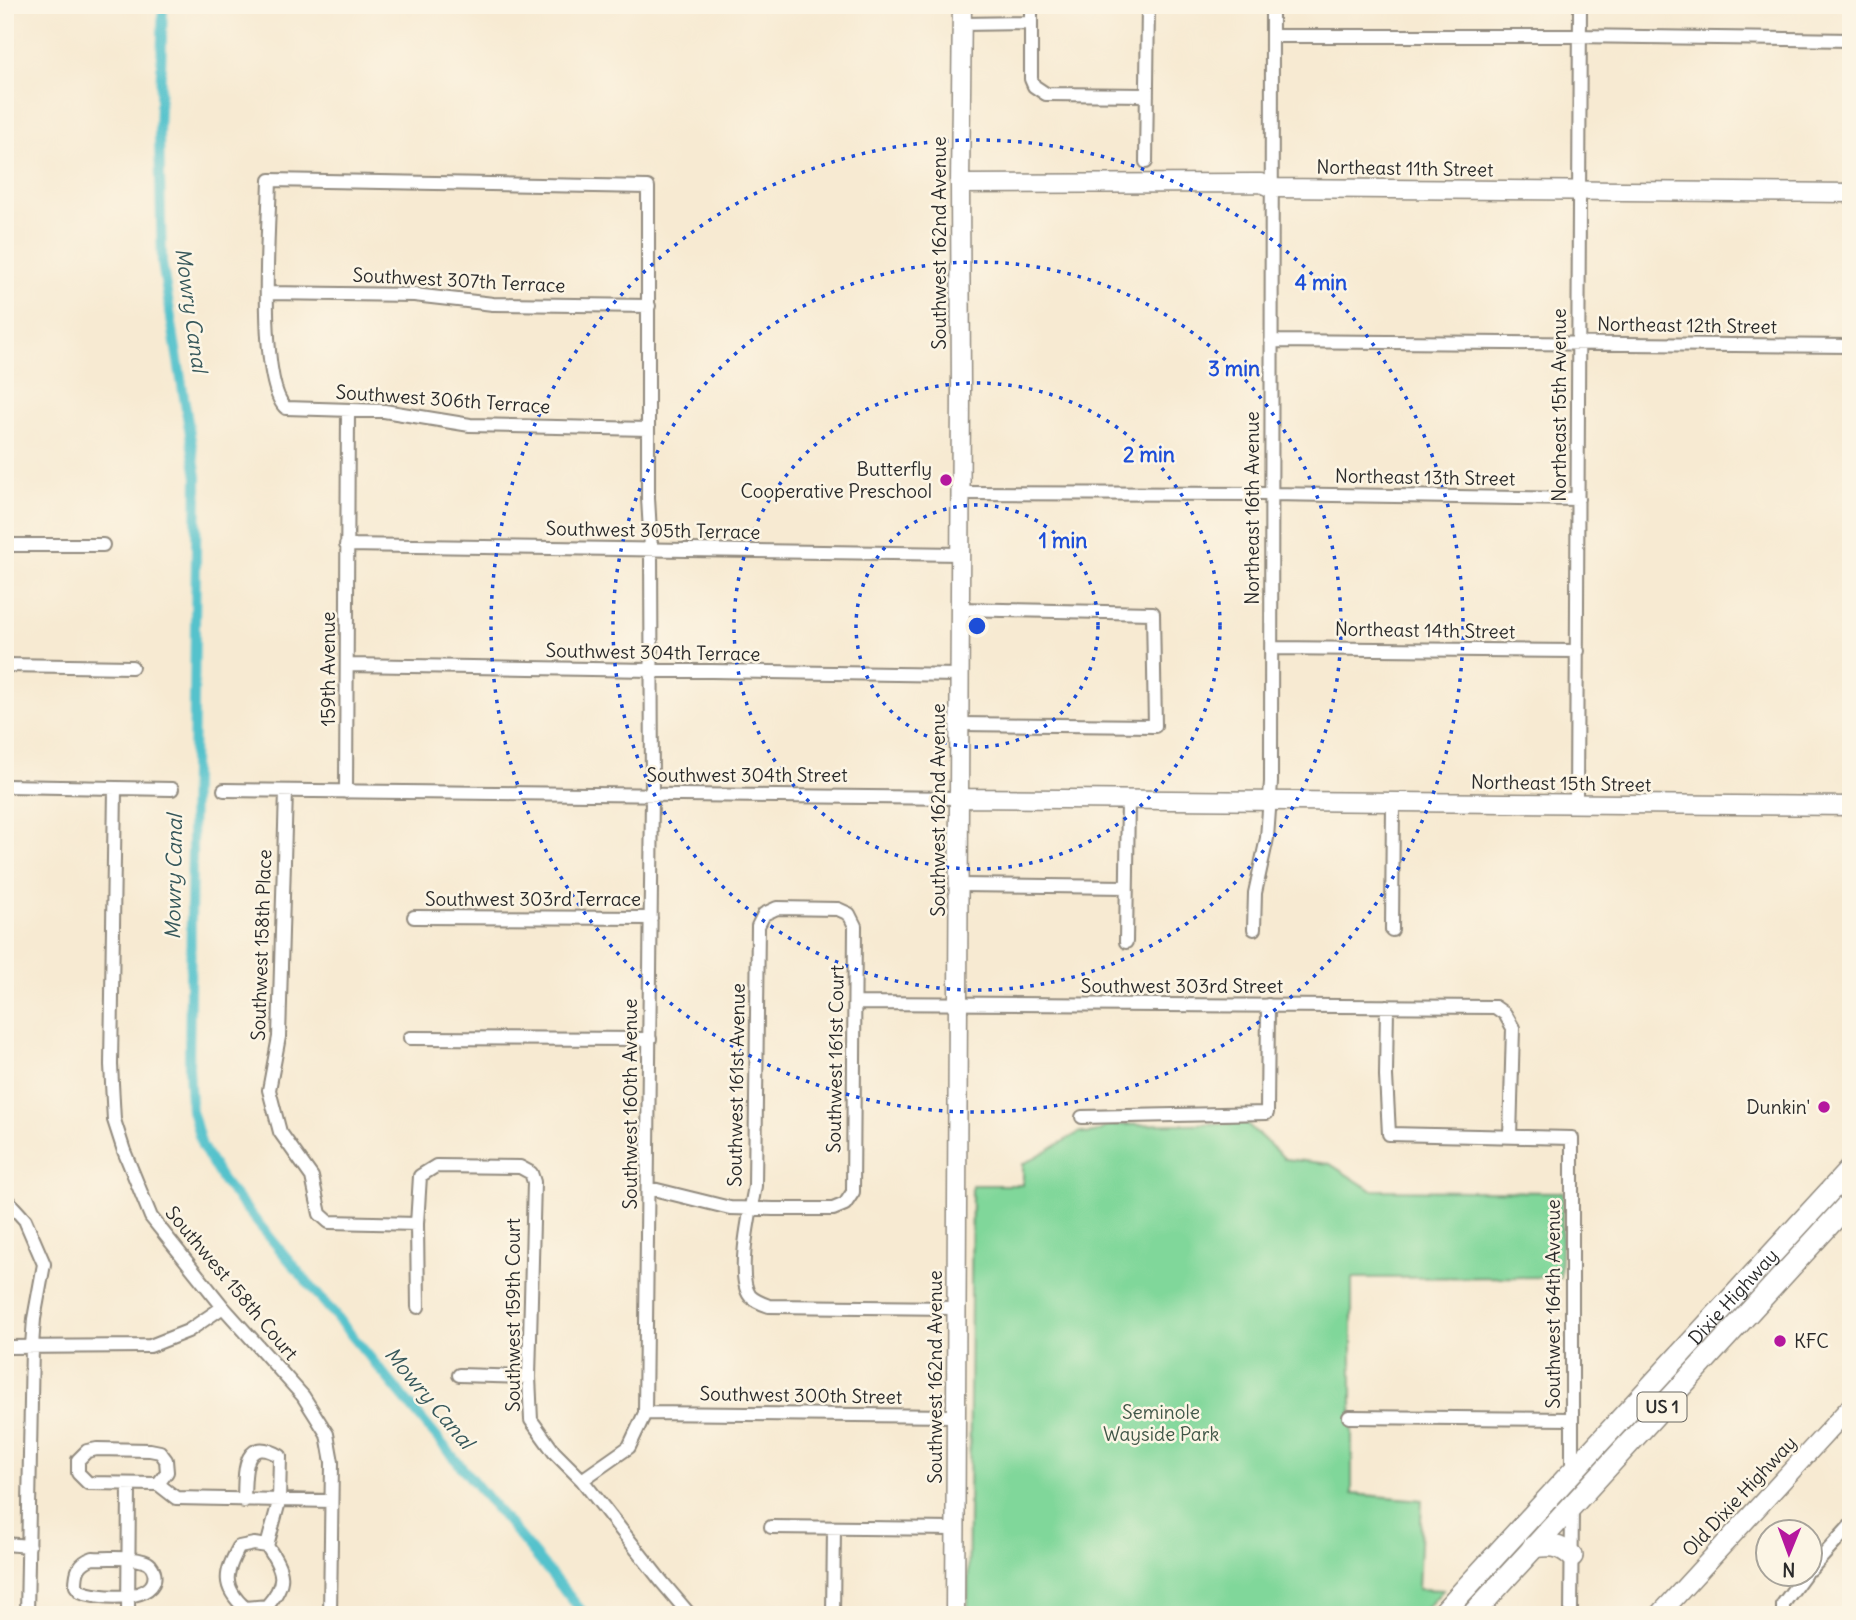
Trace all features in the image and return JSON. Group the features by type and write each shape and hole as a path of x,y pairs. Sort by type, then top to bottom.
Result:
{"highway":[{"name":"Dixie Highway","path":"1617,1424 1851,1168"},
{"path":"1797,1260 1812,1227 1851,1185"},
{"name":"Dixie Highway","path":"1797,1260 1851,1201"},
{"name":"US 1","path":"1472,1614 1797,1260"},
{"name":"US 1","path":"1441,1615 1617,1424"},
{"path":"1572,1505 1578,1488 1614,1442 1617,1424"},
{"path":"1572,1471 1569,1491 1528,1536 1529,1552 1560,1546 1572,1556"}],"street":[{"name":"Southwest 162nd Avenue","path":"955,1615 962,5"},
{"path":"1031,5 1031,79 1034,86 1046,94 1147,95"},
{"path":"1146,162 1148,5"},
{"name":"Northeast 16th Avenue","path":"1254,929 1255,893 1267,838 1270,801 1272,5"},
{"name":"Northeast 15th Avenue","path":"1576,804 1580,5"},
{"path":"962,24 1031,23"},
{"path":"1272,36 1579,36 1851,40"},
{"path":"268,293 270,180 648,187 648,498 651,549"},
{"name":"Northeast 11th Street","path":"960,184 1261,183 1272,188 1851,193"},
{"name":"Southwest 307th Terrace","path":"268,293 414,295 493,304 649,306"},
{"name":"Southwest 306th Terrace","path":"268,293 270,360 275,392 279,402 286,408 407,413 461,424 648,429"},
{"name":"Northeast 12th Street","path":"1271,341 1851,346"},
{"name":"159th Avenue","path":"346,792 348,411"},
{"name":"Northeast 13th Street","path":"960,492 1577,499"},
{"path":"5,545 103,545"},
{"name":"Southwest 305th Terrace","path":"346,545 960,554"},
{"name":"Southwest 160th Avenue","path":"645,1413 652,796 651,549"},
{"path":"959,609 1153,612 1155,726 959,724"},
{"name":"Northeast 14th Street","path":"1272,648 1578,651"},
{"path":"5,665 132,667"},
{"name":"Southwest 304th Terrace","path":"348,665 959,675"},
{"path":"5,786 172,789"},
{"name":"Southwest 158th Court","path":"115,788 111,1065 114,1120 151,1217 223,1307 303,1396 327,1434 332,1462 330,1615"},
{"name":"Southwest 304th Street","path":"224,790 1270,801"},
{"name":"Southwest 158th Place","path":"286,791 279,1037 269,1090 280,1132 312,1177 320,1214 329,1222 417,1224"},
{"path":"1126,942 1128,799"},
{"name":"Northeast 15th Street","path":"1270,801 1851,806"},
{"path":"1392,930 1393,802"},
{"path":"959,886 1126,887"},
{"name":"Southwest 161st Avenue","path":"849,914 838,909 777,908 764,914 758,926 755,1186 745,1240 745,1284 751,1297 769,1306 955,1308"},
{"name":"Southwest 161st Court","path":"751,1208 833,1209 845,1204 853,1192 855,926 849,914"},
{"name":"Southwest 303rd Terrace","path":"414,918 651,918"},
{"name":"Southwest 303rd Street","path":"856,1003 1495,1007 1505,1014 1513,1028 1510,1137"},
{"path":"1082,1117 1267,1113 1268,1005"},
{"path":"1387,1006 1389,1134 1510,1137"},
{"path":"410,1038 650,1039"},
{"name":"Southwest 164th Avenue","path":"1510,1137 1572,1138 1572,1471"},
{"name":"Southwest 159th Court","path":"417,1224 420,1176 436,1166 520,1167 531,1173 534,1182 529,1377 531,1420 554,1452 582,1480 690,1615"},
{"path":"649,1188 730,1208 751,1208"},
{"path":"5,1198 25,1220 44,1264 32,1346 27,1615"},
{"path":"417,1224 418,1307"},
{"path":"5,1347 150,1346 188,1331 223,1307"},
{"path":"459,1375 529,1377"},
{"name":"Old Dixie Highway","path":"1659,1615 1851,1406"},
{"path":"582,1480 629,1447 645,1413"},
{"name":"Southwest 300th Street","path":"645,1413 956,1416"},
{"path":"1349,1417 1572,1419"},
{"path":"158,1484 167,1472 166,1460 160,1452 97,1448 87,1451 78,1460 78,1473 88,1483 158,1484 176,1499 331,1501"},
{"path":"244,1501 246,1461 253,1452 271,1450 280,1456 279,1502 267,1546"},
{"path":"128,1615 129,1485"},
{"path":"1571,1615 1572,1505"},
{"path":"1825,1554 1851,1525"},
{"path":"771,1527 955,1530"},
{"path":"833,1615 834,1528"},
{"path":"5,1544 29,1546"},
{"path":"239,1546 267,1546 277,1560 282,1576 279,1593 267,1605 245,1608 232,1596 227,1580 230,1563 239,1546"},
{"path":"93,1558 128,1559 147,1562 153,1567 155,1578 152,1587 145,1593 86,1594 76,1586 76,1576 81,1563 93,1558"},
{"path":"1783,1609 1796,1588"}],"green space":[{"name":"Seminole Wayside Park","path":"1246,1123 1285,1159 1330,1164 1371,1190 1563,1192 1560,1277 1352,1278 1352,1494 1422,1500 1418,1589 1443,1590 1421,1615 968,1615 972,1185 1023,1185 1023,1164 1080,1132 1092,1133 1110,1125"}],"waterway":[{"name":"Mowry Canal","path":"163,5 159,134 162,263 197,477 189,1067 191,1107 202,1146 222,1180 585,1615"}],"place":[{"name":"Butterfly Cooperative Preschool","path":"946,480"},
{"name":"Dunkin'","path":"1824,1107"},
{"name":"KFC","path":"1780,1341"}]}
